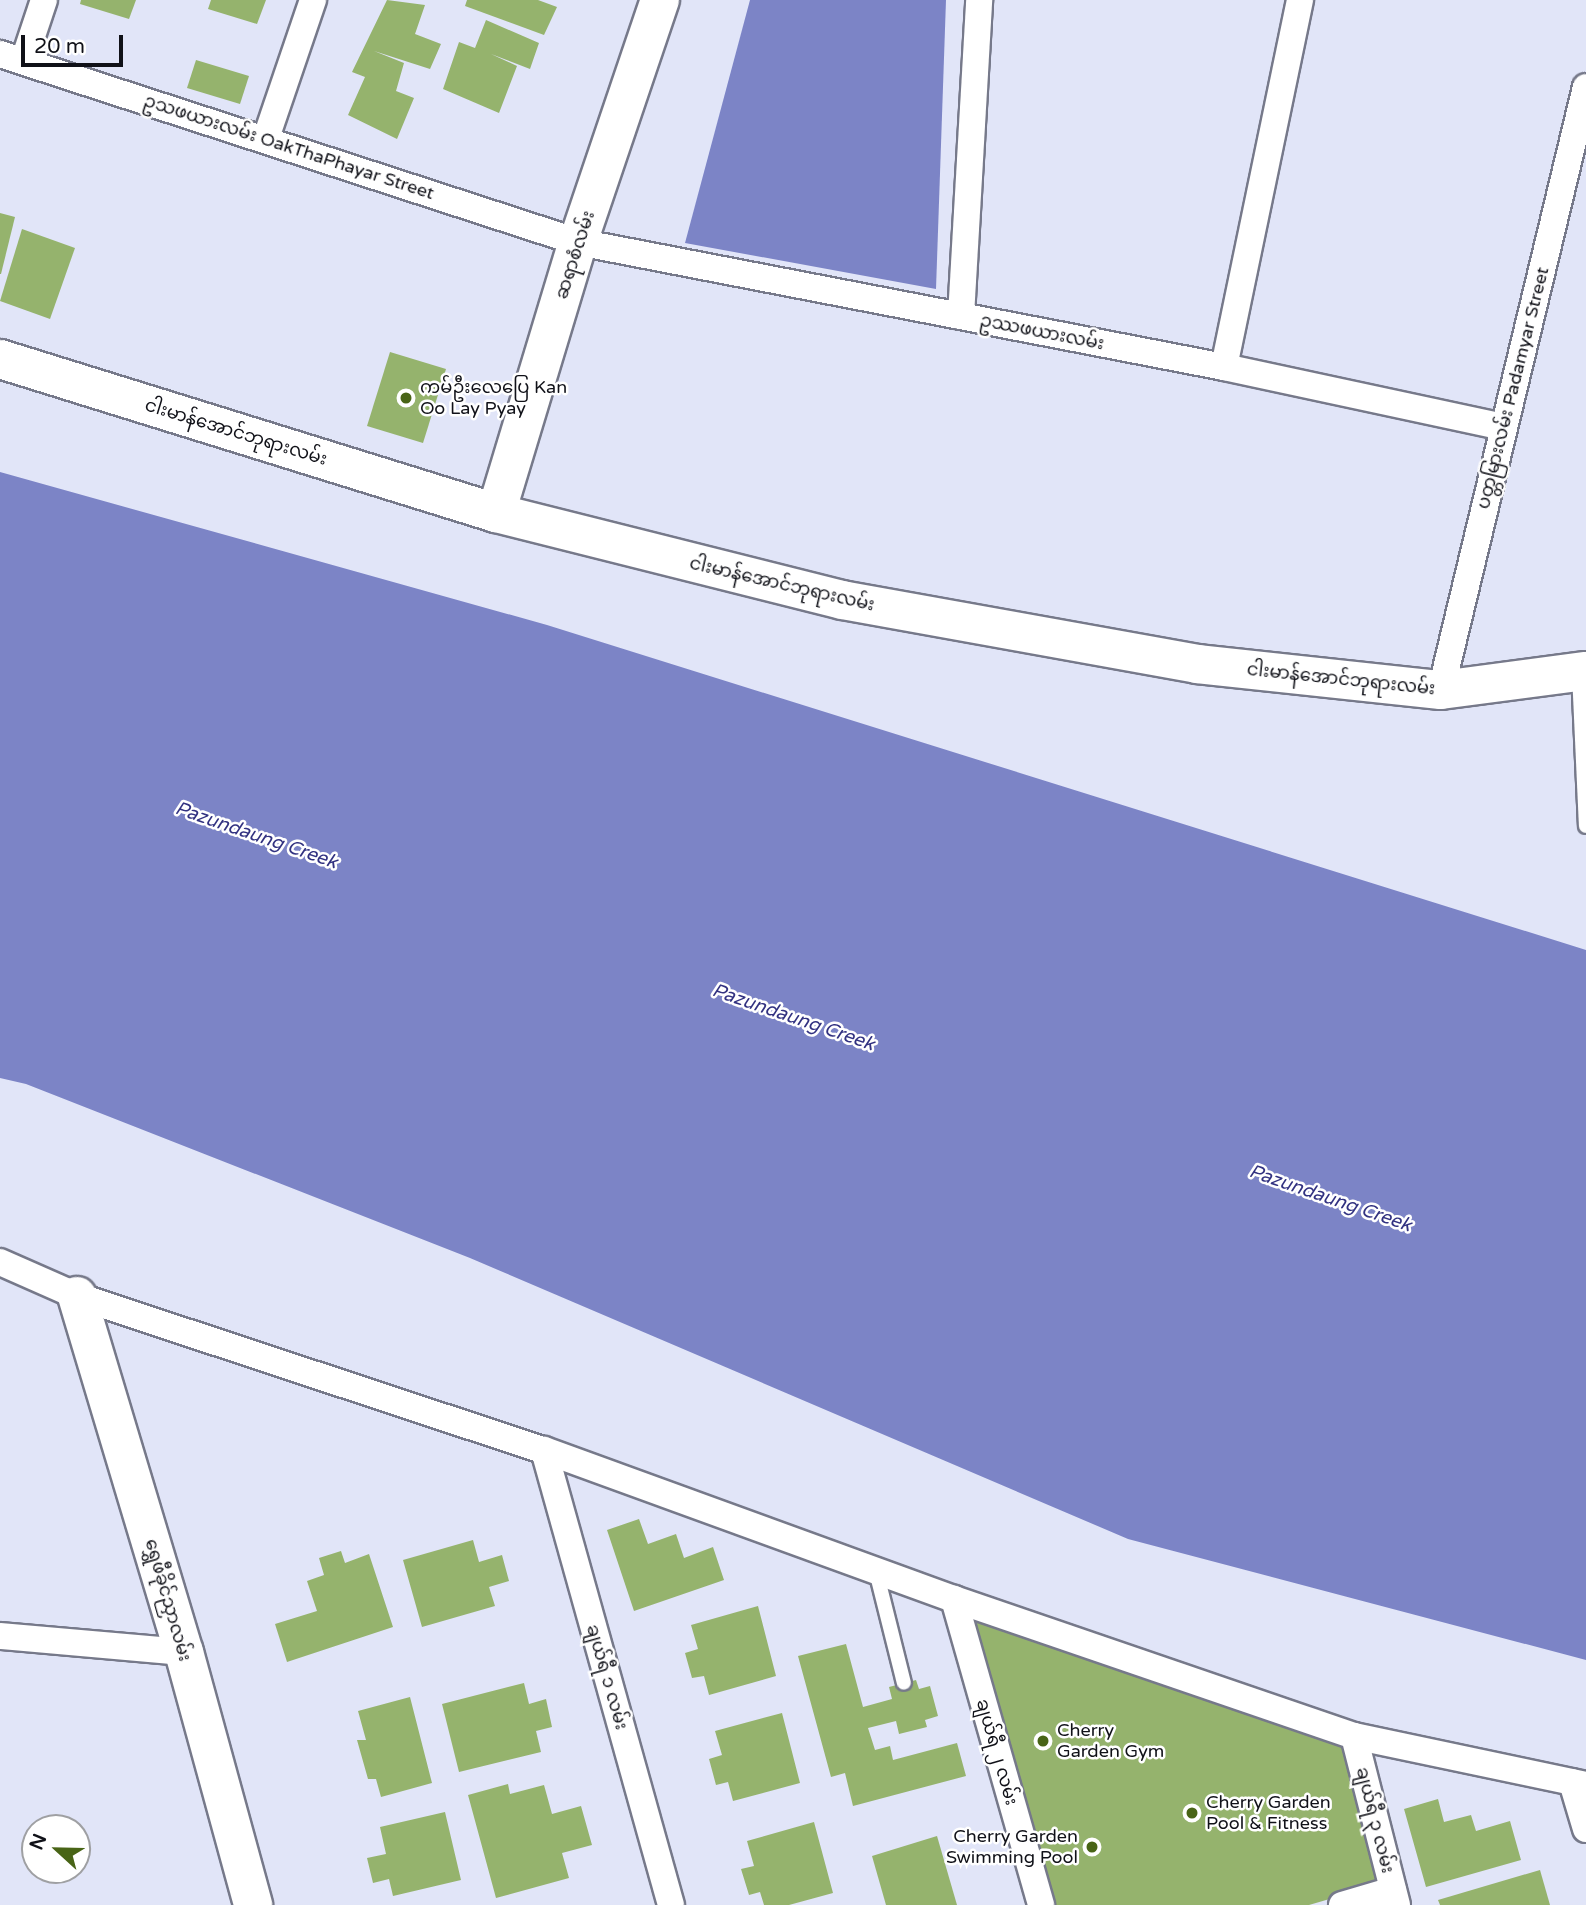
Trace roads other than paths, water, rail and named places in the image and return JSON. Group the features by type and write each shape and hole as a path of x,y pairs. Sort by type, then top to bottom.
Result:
{"main road":[{"name":"ဆရာစံလမ်း","path":"496,513 578,242 660,0"},
{"name":"ငါးမာန်အောင်ဘုရားလမ်း","path":"0,359 496,513 842,600 1197,664 1441,690 1582,671"},
{"name":"ရွှေဖီခိုင်ညှာလမ်း","path":"77,1296 184,1652 253,1905"}],"street":[{"path":"12,57 44,0"},
{"path":"266,138 313,0"},
{"path":"961,316 979,0"},
{"path":"1224,367 1300,0"},
{"name":"ဥသဖယားလမ်း OakThaPhayar Street","path":"12,57 578,242"},
{"name":"ပတ္တမြားလမ်း Padamyar Street","path":"1441,690 1586,87"},
{"name":"ဥဿဖယားလမ်း","path":"578,242 1224,367 1504,427"},
{"path":"0,1262 77,1296 544,1450 954,1599 1354,1736 1579,1783 1586,1829"},
{"name":"ချယ်ရီ ၁ လမ်း","path":"544,1450 671,1905"},
{"name":"ချယ်ရီ ၂ လမ်း","path":"954,1599 1041,1905"},
{"path":"0,1636 184,1652"},
{"name":"ချယ်ရီ ၃ လမ်း","path":"1354,1736 1395,1898"},
{"path":"1342,1905 1395,1898"}],"lane":[{"path":"1582,671 1586,826"},
{"path":"876,1571 904,1683"}],"water":[{"path":"750,0 946,0 936,289 685,243"},
{"name":"Pazundaung Creek","path":"0,472 547,625 1586,950 1586,1660 1128,1539 470,1258 26,1084 0,1078"}],"place":[{"name":"ကမ်ဦးလေပြေ Kan Oo Lay Pyay","path":"406,398"},
{"name":"Cherry Garden Gym","path":"1043,1741"},
{"name":"Cherry Garden Pool & Fitness","path":"1192,1813"},
{"name":"Cherry Garden Swimming Pool","path":"1092,1847"}]}
